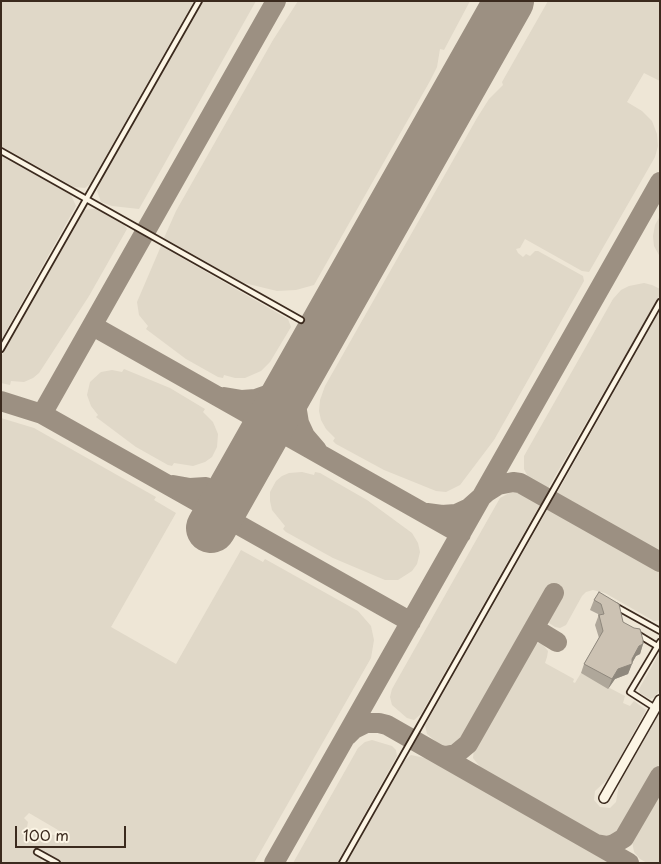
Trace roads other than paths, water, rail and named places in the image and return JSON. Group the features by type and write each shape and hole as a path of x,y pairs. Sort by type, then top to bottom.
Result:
{"street":[{"path":"604,798 657,704"}],"lane":[{"path":"1,349 199,1"},
{"path":"1,151 301,320"},
{"path":"342,863 660,302"},
{"path":"608,602 660,631"},
{"path":"620,617 623,610"},
{"path":"637,634 659,644 630,692 657,704"},
{"path":"37,852 57,863"},
{"path":"43,863 46,857"}]}
